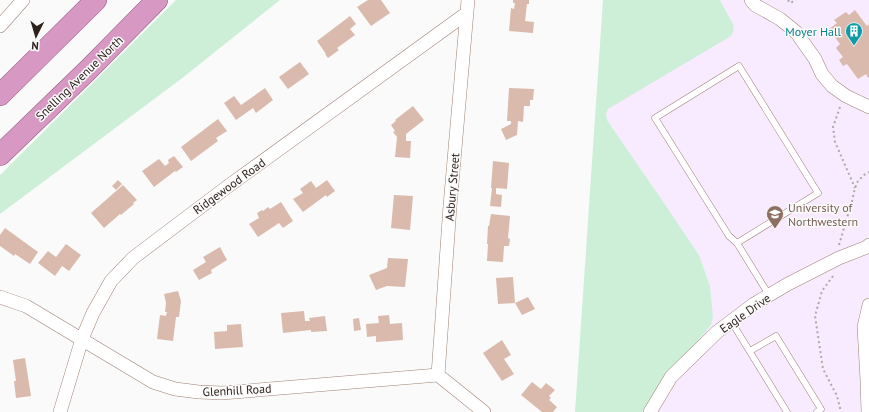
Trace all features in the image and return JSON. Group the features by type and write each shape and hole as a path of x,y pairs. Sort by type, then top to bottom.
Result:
{"highway":[{"path":"0,95 96,0"},
{"name":"Snelling Avenue North","path":"0,155 158,0"}],"street":[{"path":"0,26 23,0"},
{"name":"Asbury Street","path":"438,375 450,206 468,0"},
{"path":"751,0 755,5 780,19 796,32 815,59 822,74 832,86 846,96 869,107"},
{"name":"Ridgewood Road","path":"60,412 82,339 93,313 111,281 132,258 227,187 467,14"},
{"name":"Eagle Drive","path":"650,412 671,377 717,332 731,321 754,304 788,284 839,258 868,247"},
{"name":"Glenhill Road","path":"0,297 26,306 153,382 174,389 199,392 222,392 438,375"},
{"path":"868,412 864,327 869,305"},
{"path":"438,375 484,412"}],"lane":[{"path":"737,243 818,192 739,66 655,118 729,236 737,243 769,295"},
{"path":"731,321 787,412"},
{"path":"750,351 776,336 821,409 817,412"}],"path":[{"path":"788,0 790,3 796,0"},
{"path":"841,103 833,127 835,142 855,188"},
{"path":"839,245 855,188 858,181 869,172"},
{"path":"835,272 822,291 815,316 823,368 836,396 841,412"}],"shaded area":[{"name":"University of Northwestern","path":"720,0 869,0 869,412 642,412 657,388 710,286 699,255 607,120 606,114 607,109 733,24"}],"green space":[{"path":"176,0 280,0 181,79 0,214 0,175"},
{"path":"603,0 720,0 733,24 734,30 731,36 608,109 606,114 607,120 699,255 710,286 713,317 711,325 657,388 642,412 575,412"}],"building":[{"path":"368,0 381,0 390,13 371,26 357,7"},
{"path":"513,0 529,0 529,4 527,4 525,21 534,22 533,33 509,31 511,8 514,9 515,3 513,3"},
{"name":"Moyer Hall","path":"855,10 867,26 869,24 868,78 866,74 858,79 847,64 843,66 839,60 843,57 836,48 840,44 829,29 837,23 834,20 846,12 849,15"},
{"path":"350,16 356,24 350,29 355,35 337,48 339,50 328,58 317,41"},
{"path":"300,62 309,74 288,89 279,77"},
{"path":"265,88 273,100 256,113 253,108 236,120 224,103 234,96 241,105"},
{"path":"509,88 534,89 533,100 530,100 530,106 524,106 523,122 518,121 517,135 506,140 501,129 511,124 511,121 507,121"},
{"path":"413,106 424,120 406,134 406,141 411,141 410,158 395,157 397,137 393,132 395,131 391,125"},
{"path":"218,119 227,131 216,138 218,141 191,161 181,147"},
{"path":"174,156 183,167 176,172 175,171 154,187 142,171 159,159 165,166 169,163 168,160"},
{"path":"493,161 509,163 507,189 496,188 496,194 502,195 501,207 490,206"},
{"path":"118,180 122,184 116,190 112,186"},
{"path":"327,180 335,191 327,197 326,195 303,212 293,199 303,193 300,189 311,181 316,188"},
{"path":"123,185 137,200 104,228 91,213"},
{"path":"394,195 413,196 410,230 391,228"},
{"path":"281,202 293,221 283,228 279,223 258,237 249,224 259,218 257,213 268,207 270,209"},
{"path":"491,214 510,216 508,238 510,239 509,246 504,246 503,262 487,261 488,226"},
{"path":"5,228 38,252 30,264 15,254 14,256 0,246 0,235"},
{"path":"66,244 81,255 69,271 62,266 55,276 38,263 48,251 56,257"},
{"path":"220,247 227,260 211,270 212,273 199,280 193,270 206,262 203,257"},
{"path":"388,258 408,259 405,287 387,286 376,290 369,275 387,268"},
{"path":"513,277 515,303 498,304 496,278"},
{"path":"178,291 181,301 179,317 176,317 173,341 157,339 160,315 166,316 167,312 165,312 166,303 164,294"},
{"path":"528,297 535,309 522,315 515,303"},
{"path":"304,311 305,321 310,321 309,318 325,316 327,331 311,332 311,330 283,333 281,313"},
{"path":"389,315 390,324 402,323 403,340 376,342 376,336 367,337 366,324 379,323 378,316"},
{"path":"359,318 361,330 354,331 353,319"},
{"path":"241,324 243,347 215,349 214,332 227,331 227,325"},
{"path":"502,340 511,355 504,359 514,374 502,381 483,353"},
{"path":"25,358 31,396 16,398 14,381 16,381 13,360"},
{"path":"532,382 541,389 546,383 555,390 549,396 551,398 549,400 557,407 553,412 542,412 521,395"}],"place":[{"name":"Moyer Hall","path":"854,46"},
{"name":"University of Northwestern","path":"775,229"}]}
